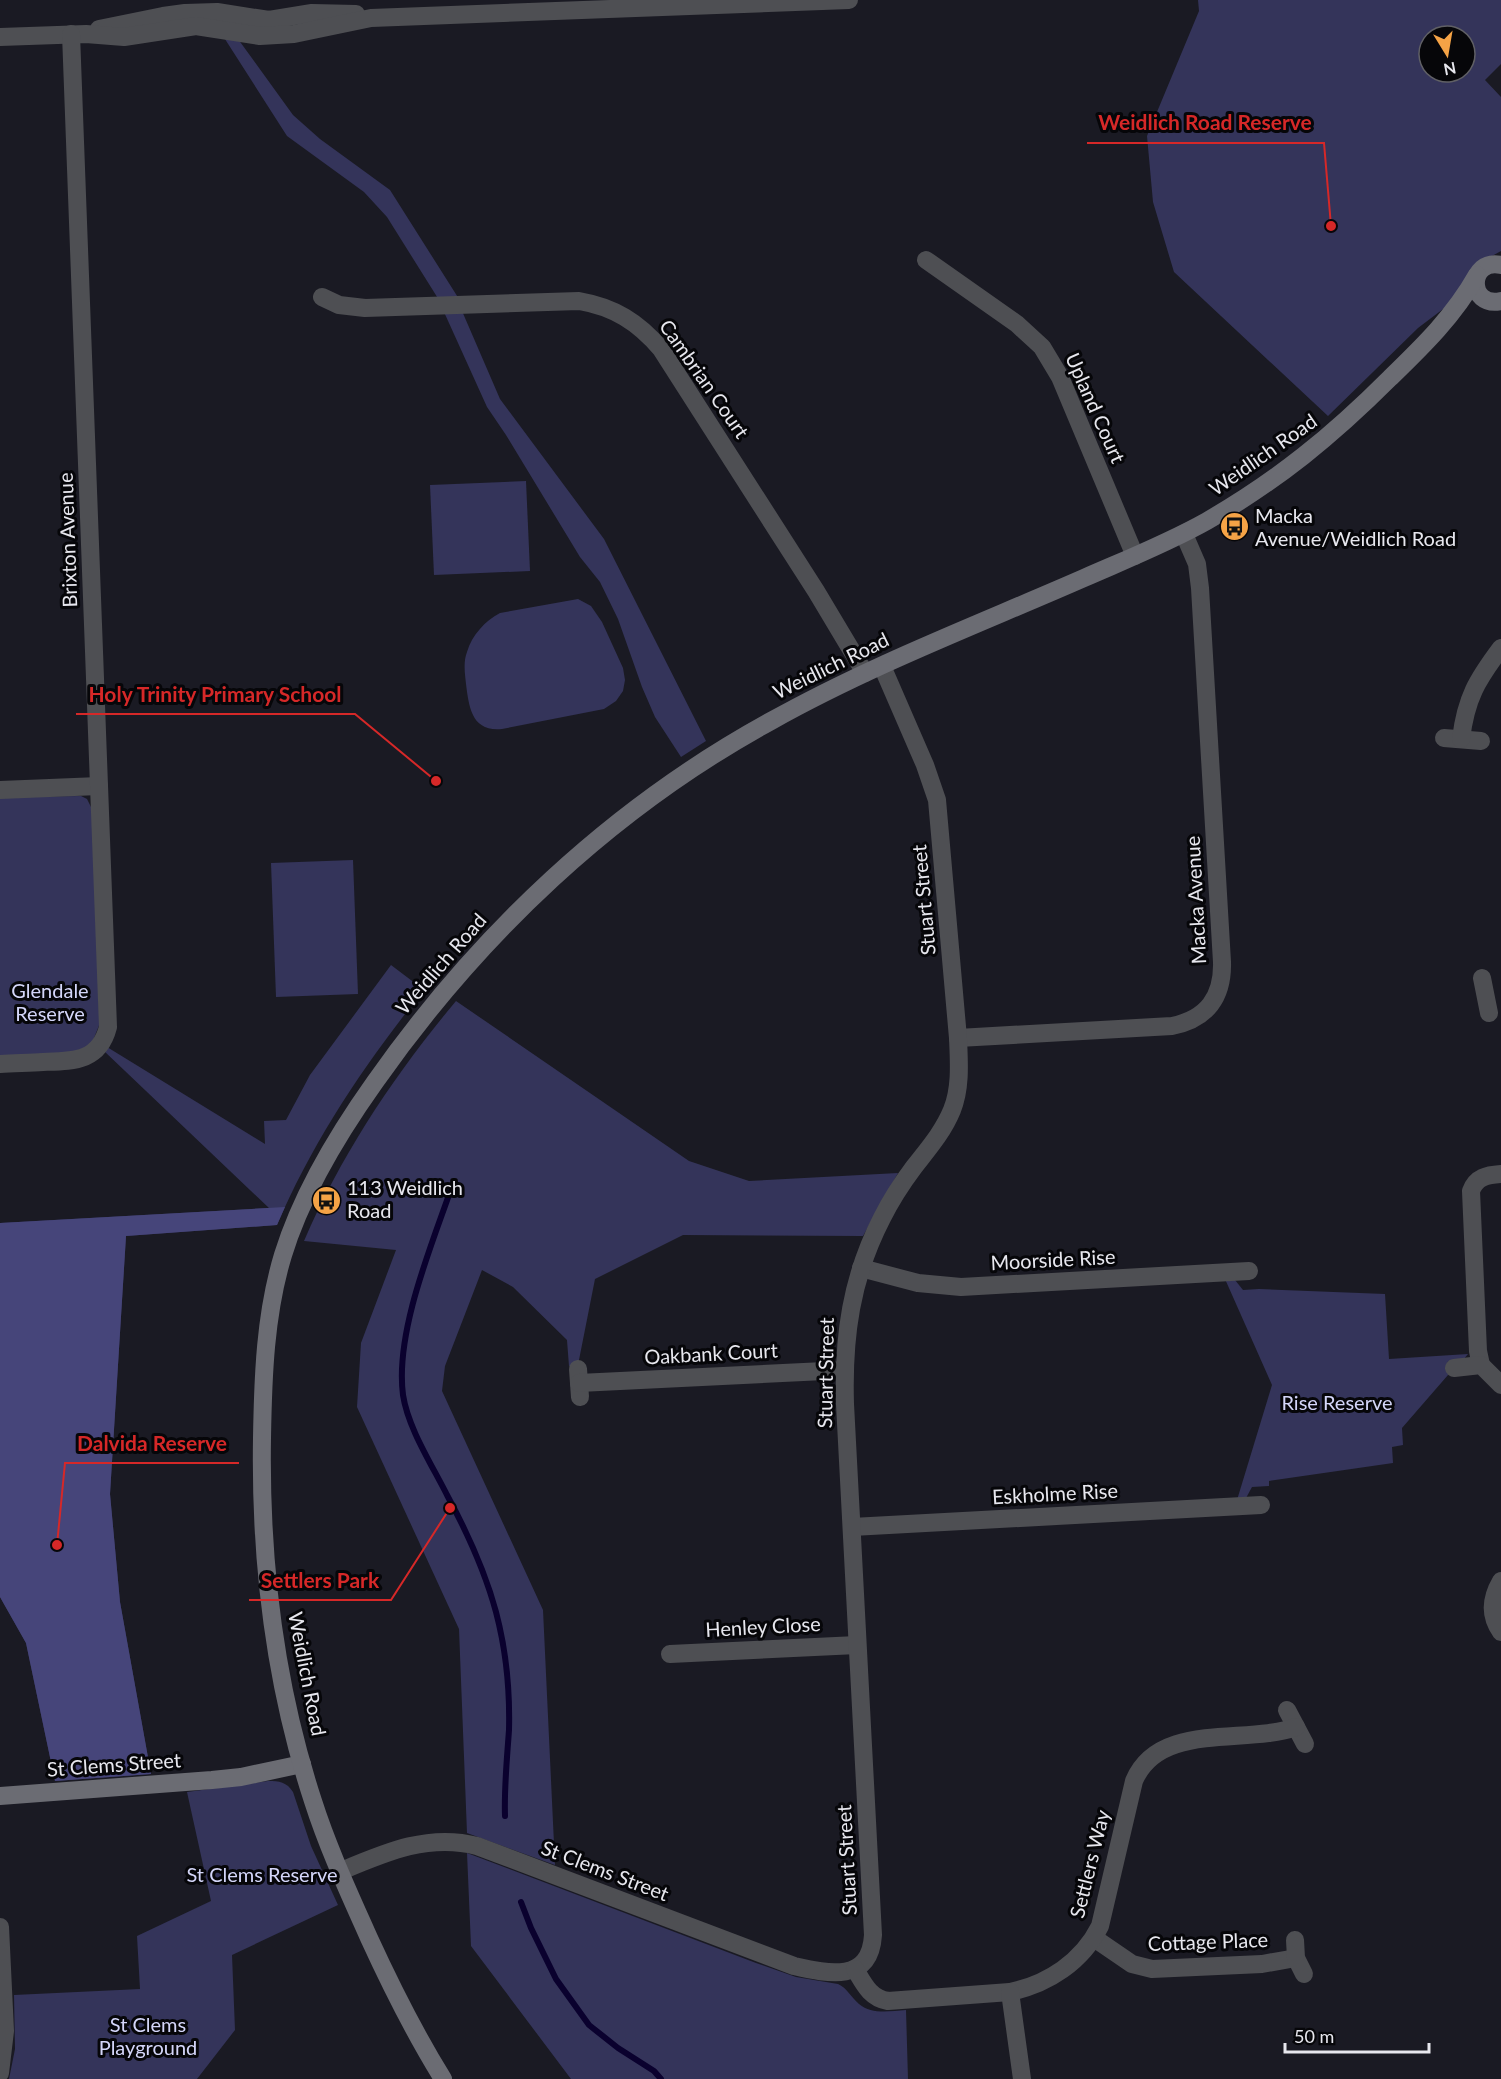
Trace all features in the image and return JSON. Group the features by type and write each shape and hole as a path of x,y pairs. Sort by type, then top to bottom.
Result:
{"street":[{"path":"0,38 78,34 124,37 196,26 252,36 294,34 370,18 849,0"},
{"name":"Brixton Avenue","path":"0,1064 75,1060 90,1054 103,1043 109,1016 99,786 78,34"},
{"name":"Upland Court","path":"926,260 1017,324 1042,347 1064,385 1135,556"},
{"path":"1493,266 1476,287 1481,297 1496,303"},
{"name":"Weidlich Road","path":"443,2079 403,2010 339,1872 313,1802 284,1683 270,1603 263,1515 262,1423 267,1340 274,1290 284,1254 312,1186 334,1146 366,1094 418,1023 473,957 546,884 632,812 704,761 774,718 873,670 1184,534 1240,501 1303,458 1332,434 1439,330 1493,266"},
{"name":"Cambrian Court","path":"322,297 339,305 364,309 579,301 611,309 639,325 661,349 828,609 873,670"},
{"name":"Weidlich Road","path":"1439,330 1462,315 1496,303"},
{"name":"Macka Avenue","path":"958,1038 1172,1026 1195,1019 1205,1011 1217,994 1221,984 1222,962 1200,588 1197,564 1184,534"},
{"path":"1481,741 1452,738 1478,680 1501,648"},
{"name":"Stuart Street","path":"855,1969 861,1966 871,1954 873,1935 857,1644 845,1370 846,1344 851,1304 873,1237 891,1201 939,1135 953,1109 959,1074 958,1038 937,801 921,756 873,670"},
{"path":"0,790 99,786"},
{"path":"1501,1174 1480,1178 1471,1191 1478,1351 1481,1365 1501,1385"},
{"name":"Moorside Rise","path":"861,1268 918,1283 961,1287 1249,1271"},
{"path":"1454,1368 1481,1365"},
{"name":"Oakbank Court","path":"579,1383 845,1370"},
{"name":"Eskholme Rise","path":"852,1527 1261,1505"},
{"path":"1501,1581 1492,1607 1496,1624 1501,1632"},
{"name":"Henley Close","path":"670,1654 857,1644"},
{"path":"1287,1710 1305,1744"},
{"name":"Settlers Way","path":"855,1969 872,1994 882,2000 911,2001 1010,1992 1034,1986 1056,1975 1094,1938 1103,1914 1134,1781 1146,1762 1160,1750 1179,1743 1266,1734 1296,1727"},
{"name":"St Clems Street","path":"0,1796 241,1777 302,1764"},
{"name":"St Clems Street","path":"339,1872 408,1845 438,1841 467,1843 779,1961 820,1971 838,1972 855,1969"},
{"path":"0,1927 5,2031 0,2073"},
{"name":"Cottage Place","path":"1094,1938 1132,1964 1152,1969 1262,1964 1298,1957"},
{"path":"1010,1992 1022,2079"}],"green space":[{"path":"1198,0 1501,0 1501,64 1485,80 1501,97 1501,251 1492,256 1451,303 1418,328 1328,416 1174,272 1153,202 1147,136 1199,11"},
{"path":"223,36 238,39 293,115 320,139 390,190 459,299 439,300 387,217 364,192 287,136"},
{"path":"462,311 500,399 604,539 706,741 681,757 655,717 618,619 600,582 580,557 487,407 444,312"},
{"path":"526,481 530,571 434,575 430,485"},
{"path":"578,599 591,606 602,622 623,668 625,680 623,691 616,701 604,709 502,729 484,727 474,717 471,710 465,664 469,646 480,629 500,613"},
{"name":"Glendale Reserve","path":"81,796 87,799 92,809 102,1018 92,1043 77,1053 0,1057 0,797"},
{"path":"353,860 358,994 276,997 271,863"},
{"path":"391,965 424,990 362,1073 324,1132 277,1225 126,1236 110,1494 120,1602 151,1774 55,1781 26,1643 0,1597 0,1223 269,1208 104,1051 107,1047 265,1144 264,1121 286,1120 310,1075"},
{"path":"456,1001 689,1161 749,1181 898,1173 863,1236 683,1235 595,1279 578,1365 569,1366 567,1340 513,1287 482,1270 445,1366 442,1391 543,1610 555,1865 467,1833 459,1629 357,1407 361,1343 396,1250 304,1241 335,1177 371,1115 412,1057"},
{"name":"Rise Reserve","path":"1225,1279 1235,1280 1243,1290 1385,1294 1389,1359 1468,1354 1463,1360 1447,1362 1448,1375 1402,1428 1403,1445 1392,1447 1393,1463 1269,1481 1269,1486 1252,1487 1246,1498 1237,1500 1272,1385"},
{"name":"St Clems Reserve","path":"268,1781 282,1783 293,1792 311,1846 338,1905 232,1955 235,2030 197,2079 9,2079 15,2049 14,1995 140,1989 137,1936 211,1901 187,1792"},
{"path":"467,1853 756,1963 796,1977 838,1984 859,2004 870,2010 881,2012 906,2010 908,2079 571,2079 471,1946"}],"shaded area":[{"path":"285,1207 277,1225 126,1236 110,1494 120,1602 151,1774 55,1781 26,1643 0,1597 0,1223"}],"waterway":[{"path":"450,1192 424,1265 409,1319 402,1371 403,1395 415,1433 475,1552 496,1612 505,1656 509,1700 505,1816"},
{"path":"521,1902 556,1979 589,2025 618,2048 654,2071 661,2079"}],"place":[{"name":"Weidlich Road Reserve","path":"1331,226"},
{"name":"Macka Avenue/Weidlich Road","path":"1234,527"},
{"name":"Holy Trinity Primary School","path":"436,781"},
{"name":"113 Weidlich Road","path":"326,1200"},
{"name":"Settlers Park","path":"450,1508"},
{"name":"Dalvida Reserve","path":"57,1545"}],"park label":[{"name":"St Clems Playground","path":"148,2036"}]}
